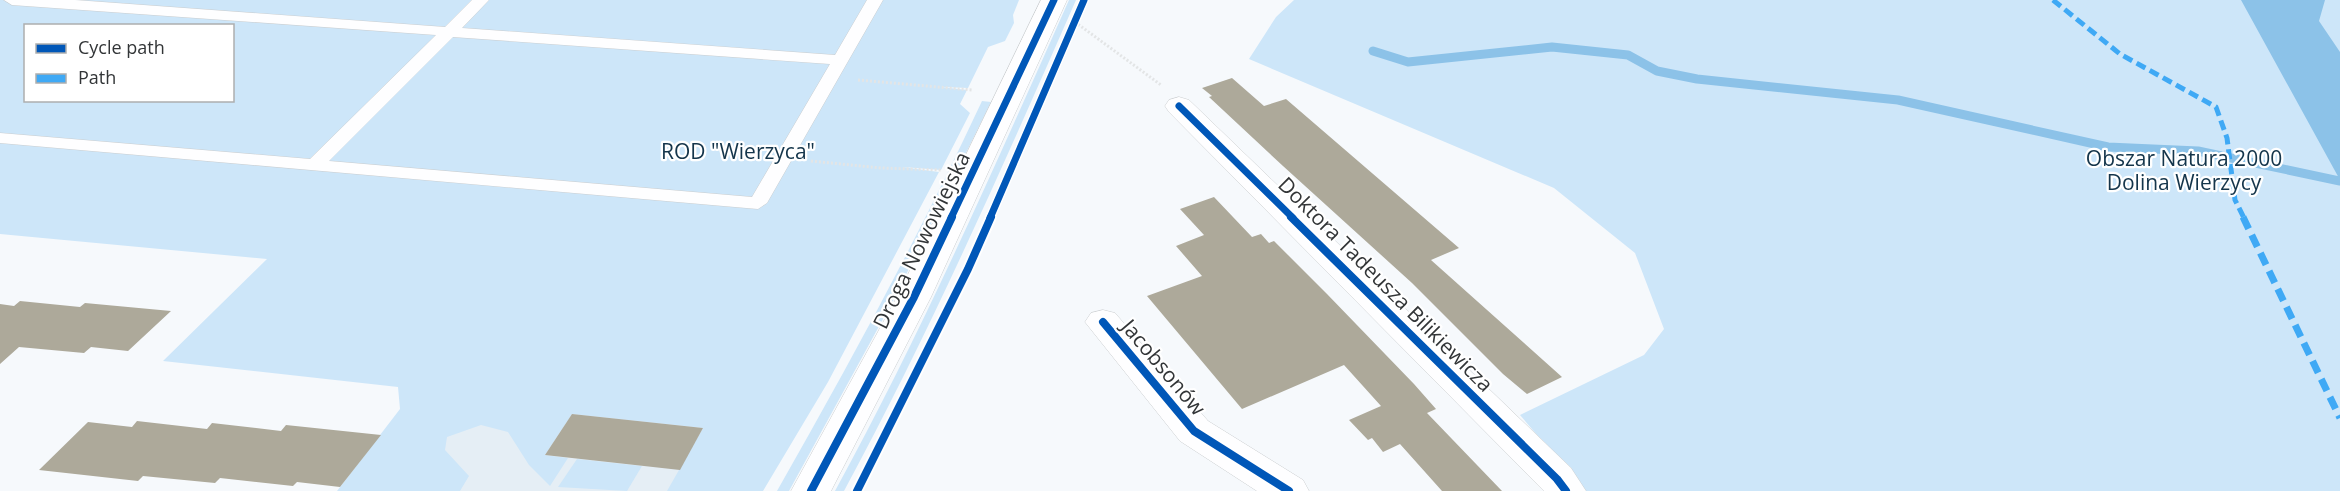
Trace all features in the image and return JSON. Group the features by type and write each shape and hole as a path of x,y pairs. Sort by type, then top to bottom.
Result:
{"street":[{"name":"Droga Nowowiejska","path":"811,491 1065,11"},
{"name":"Doktora Tadeusza Bilikiewicza","path":"1179,106 1540,462 1566,491"},
{"name":"Jacobsonów","path":"1103,322 1194,431 1289,491"}],"lane":[{"path":"12,0 840,60"},
{"path":"314,165 481,0"},
{"path":"0,138 758,203 875,0"}],"path":[{"path":"1065,11 1180,99 1179,106"},
{"path":"830,77 972,90"},
{"path":"784,158 881,168 945,171"}],"shaded area":[{"path":"438,392 759,430 712,491 363,491"}],"green space":[{"name":"ROD \"Wierzyca\"","path":"0,0 1019,0 1013,15 1014,23 1005,41 988,47 968,88 941,87 967,90 960,104 970,113 941,170 902,167 939,172 828,382 763,491 667,491 703,428 572,414 545,455 568,458 550,486 529,465 508,432 481,425 447,437 445,450 469,476 460,491 337,491 400,409 398,387 163,361 267,259 0,234"},
{"path":"1069,0 1076,0 936,310 844,491 835,491 928,310"},
{"name":"Obszar Natura 2000 Dolina Wierzycy","path":"1294,0 2340,0 2340,491 1585,491 1520,415 1644,355 1664,329 1635,253 1554,188 1249,59 1276,17"},
{"path":"982,101 991,102 895,297 789,491 777,491 884,298"},
{"path":"577,459 642,466 627,491 558,487"}],"water":[{"path":"2241,0 2325,0 2319,21 2340,52 2340,180"}],"building":[{"path":"1232,78 1264,106 1286,99 1459,248 1431,260 1562,377 1527,394 1503,374 1412,283 1283,166 1202,88"},
{"path":"1214,197 1252,237 1261,234 1269,243 1274,241 1327,294 1414,384 1436,409 1427,413 1502,491 1442,491 1400,444 1383,452 1372,438 1368,440 1349,420 1381,406 1344,365 1242,409 1147,296 1202,276 1176,246 1204,235 1180,209"},
{"path":"20,301 80,307 85,303 171,311 128,351 91,347 84,353 19,347 0,364 0,304 14,306"},
{"path":"572,414 703,428 680,470 545,455"},
{"path":"137,421 207,429 212,423 281,431 286,425 381,435 340,487 297,482 293,486 220,478 215,483 143,476 138,481 39,470 88,422 132,427"}],"waterway":[{"path":"1373,51 1408,62 1552,47 1628,55 1657,71 1697,79 1898,100 2108,147 2198,151 2340,181"}],"marked path":[{"path":"2053,0 2120,54 2216,107 2227,138 2235,200 2340,418"}],"cycle path":[{"path":"811,491 914,297 1054,0"},
{"path":"857,491 968,269 1084,0"},
{"path":"1179,106 1557,479 1566,491"},
{"path":"1103,322 1194,431 1289,491"}]}
